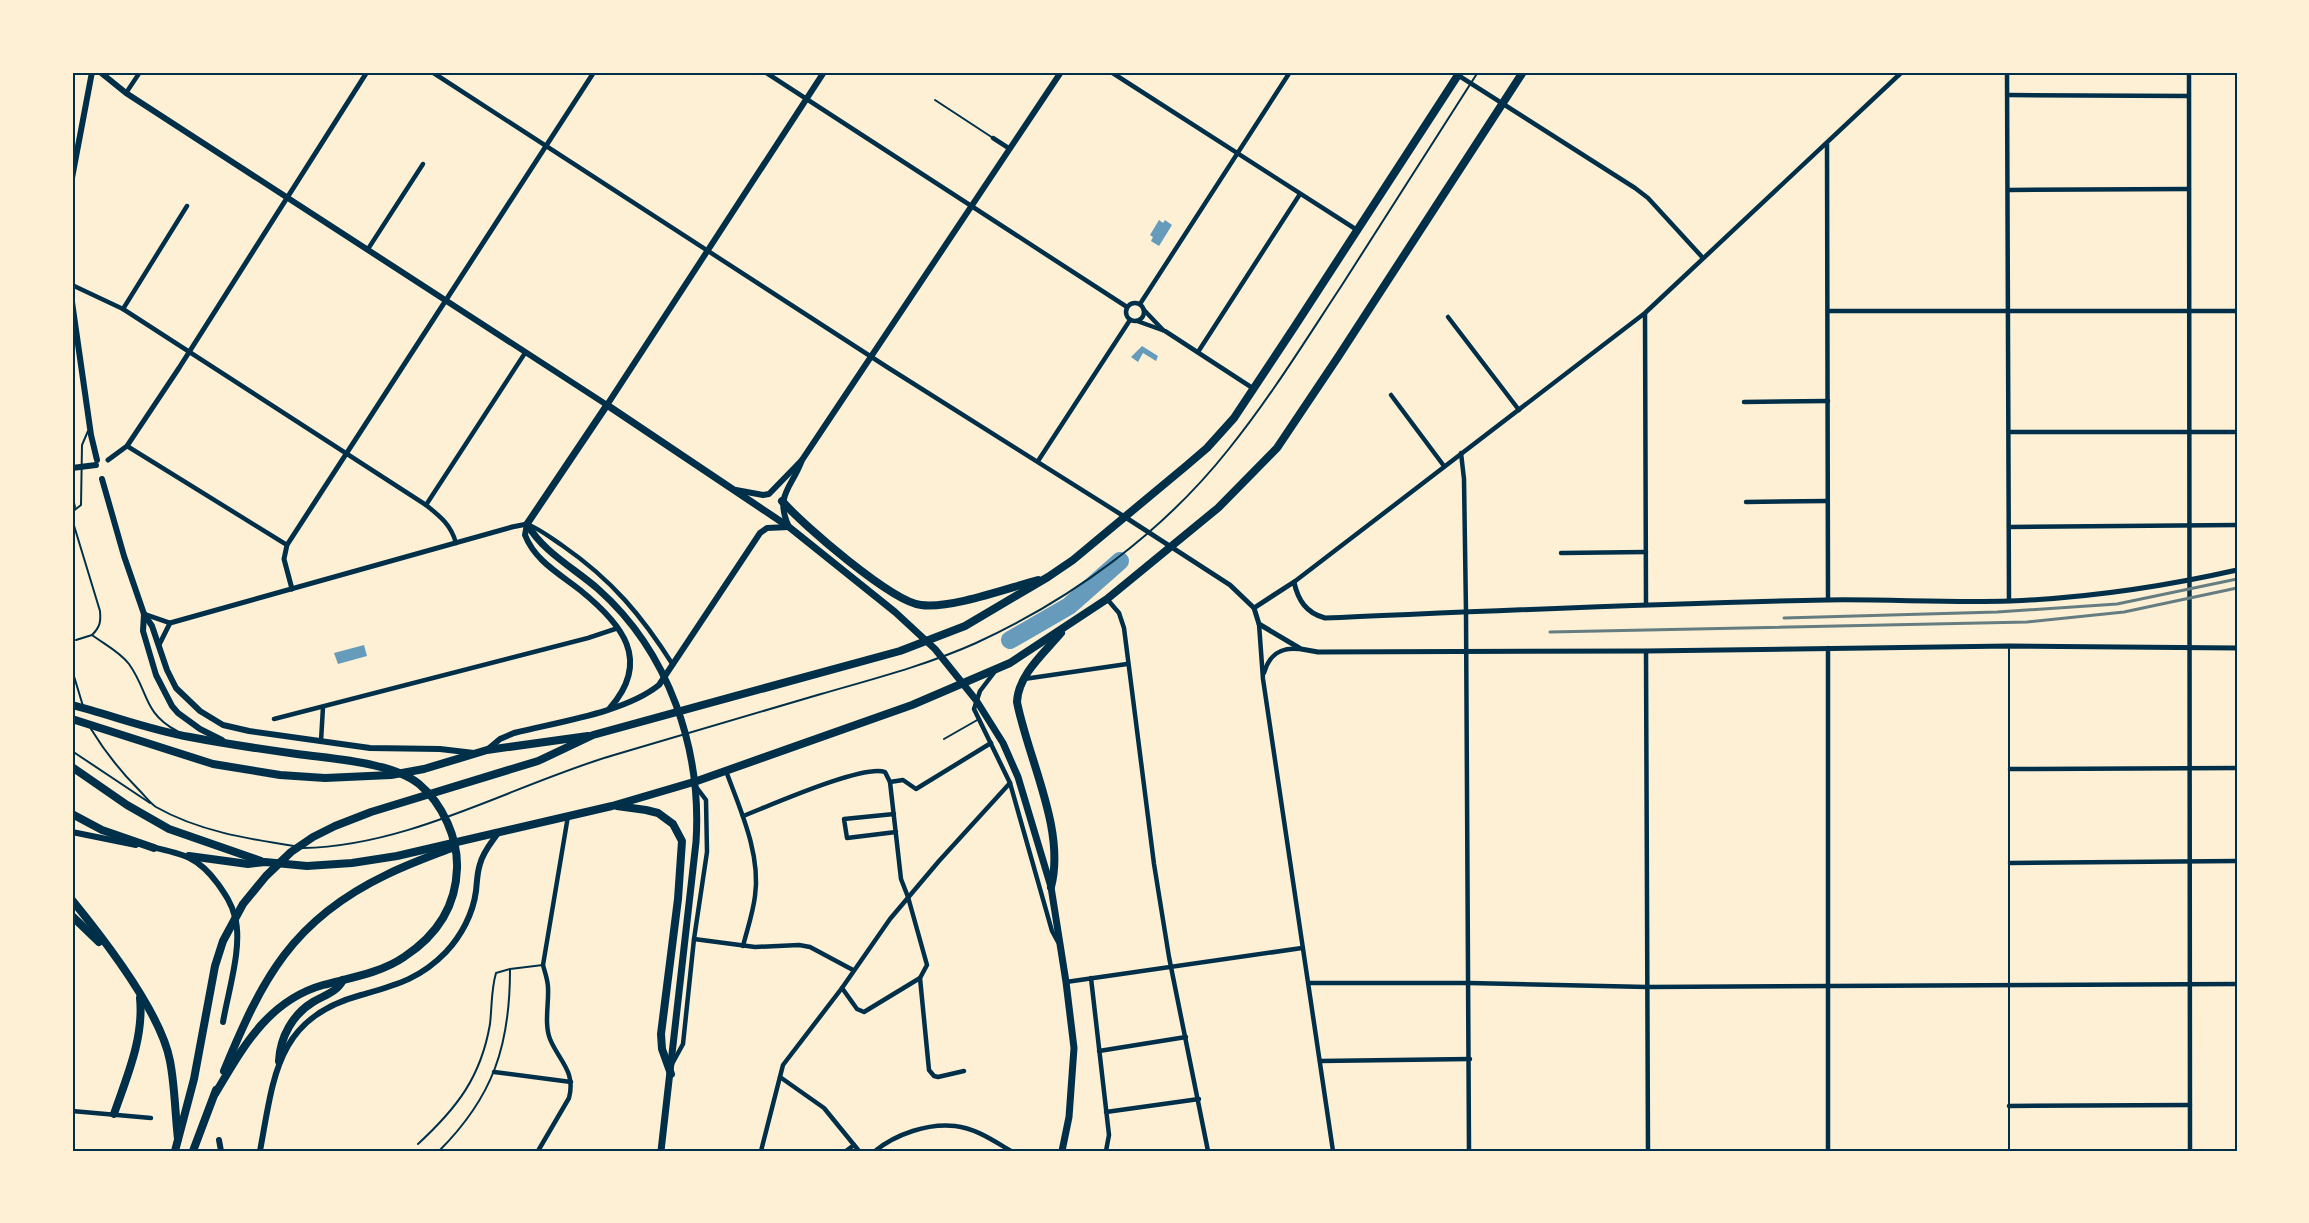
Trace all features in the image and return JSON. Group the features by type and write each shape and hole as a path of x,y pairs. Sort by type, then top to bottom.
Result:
{"highway":[{"path":"189,856 248,864 265,862 308,866 352,863 397,856 612,806 692,783 912,705 998,668 1066,628 1107,599 1218,508 1277,448 1523,72"},
{"path":"72,719 213,764 280,775 326,778 391,775 424,769 487,750 593,735 900,651 965,626 1073,560 1207,448 1234,417 1254,389 1457,73"},
{"path":"782,501 810,530 891,592 913,603 935,605 970,599 1048,577"},
{"path":"1052,887 1056,868 1056,850 1017,702 1017,694 1024,679 1066,628"},
{"path":"72,705 188,737 387,768 418,784 436,803 449,826 457,855 457,883 448,913 432,934 403,958 303,992 288,1000 270,1014 241,1050 215,1094"},
{"path":"177,1147 194,1079 215,966 224,940 243,904 266,876 291,852 335,826 371,812 538,761 593,735"},
{"path":"72,767 127,805 169,829 265,862"},
{"path":"612,806 658,813 673,824 682,841 678,899 662,1034 662,1049 671,1074"},
{"path":"72,814 102,830 154,848"},
{"path":"193,1151 244,1022 266,980 290,945 312,922 351,894 386,874 478,837"},
{"path":"72,900 157,1022 170,1059 177,1147"},
{"path":"72,916 109,951"},
{"path":"279,1060 280,1045 291,1023 310,1004 333,991 346,979"},
{"path":"114,1114 138,1039 141,1010 139,994"}],"main road":[{"path":"72,178 92,72"},
{"path":"100,72 126,93 736,490 791,529 917,631 935,649 976,700 1003,743 1018,777 1052,887 1074,1048 1069,1117 1062,1151"},
{"path":"609,709 624,690 632,665 630,652 618,628 598,605 538,556 525,535 527,524 824,72"},
{"path":"791,529 784,516 782,501 802,460 1061,72"},
{"path":"72,302 96,462 72,468"},
{"path":"736,490 769,494 775,491 790,471 802,460"},
{"path":"102,479 124,556 144,614 152,626 176,688 187,701 212,720 249,731 370,748 440,749 476,753"},
{"path":"527,524 543,546 600,591 641,638 667,682 684,726 695,776 698,809 661,1151"},
{"path":"487,750 500,739 514,733 609,709 649,693 659,685 673,665 760,533 767,528 791,529"},
{"path":"144,614 143,631 153,666 172,706 184,719 231,744"},
{"path":"72,832 189,856 206,869 215,880 236,918 237,937 223,1022"},
{"path":"260,1151 279,1060 292,1039 309,1020 321,1011 345,999 410,981 446,952 467,922 476,893 480,865 498,832"},
{"path":"219,1140 221,1151"}],"street":[{"path":"126,93 140,72"},
{"path":"108,460 127,446 189,353 367,72"},
{"path":"432,72 872,357 1172,546 1230,585 1254,608 1259,624 1263,679 1333,1151"},
{"path":"292,589 284,559 287,545 594,72"},
{"path":"765,72 1127,307"},
{"path":"1111,72 1357,230"},
{"path":"1140,304 1290,72"},
{"path":"1254,608 1294,582 1645,313 1902,72"},
{"path":"2007,72 2009,95 2009,601"},
{"path":"2188,72 2190,1151"},
{"path":"1457,73 1635,188 1648,198 1703,258"},
{"path":"2009,95 2189,96"},
{"path":"993,138 1010,149"},
{"path":"1827,144 1828,600"},
{"path":"368,249 423,164"},
{"path":"2009,190 2189,189"},
{"path":"1197,352 1300,194"},
{"path":"123,309 187,206"},
{"path":"72,285 123,309 426,505 445,520 456,543"},
{"path":"1165,332 1140,304 1133,303 1127,307 1126,316 1130,320 1165,332 1254,389"},
{"path":"1137,321 1143,317 1144,310"},
{"path":"1828,311 2237,311"},
{"path":"1645,313 1646,605"},
{"path":"1448,318 1519,410"},
{"path":"1038,461 1130,320"},
{"path":"72,352 78,345"},
{"path":"426,505 525,353"},
{"path":"1391,395 1444,466"},
{"path":"1744,402 1828,401"},
{"path":"2010,432 2237,432"},
{"path":"127,446 287,545"},
{"path":"1461,453 1464,479 1466,612 1470,1151"},
{"path":"1746,502 1827,501"},
{"path":"144,614 170,623 527,524 570,551 616,588 649,628 673,665"},
{"path":"2009,527 2237,525"},
{"path":"1561,553 1646,552"},
{"path":"1294,582 1299,599 1311,613 1325,618 1828,600 2009,601 2113,592 2189,581 2237,570"},
{"path":"1107,599 1122,620 1154,864 1208,1151"},
{"path":"159,645 170,623"},
{"path":"1259,624 1301,649"},
{"path":"274,719 588,638 618,628"},
{"path":"1263,679 1270,658 1289,648 1336,652 2009,646 2237,648"},
{"path":"1828,648 1828,1151"},
{"path":"1646,651 1648,1151"},
{"path":"1024,679 1127,664"},
{"path":"998,668 980,691 974,709 1010,783 1052,932 1060,946"},
{"path":"321,741 323,707"},
{"path":"890,782 903,780 916,789 991,743"},
{"path":"2010,770 2237,768"},
{"path":"726,771 743,816 752,854 755,895 744,946"},
{"path":"743,816 822,785 868,771 885,772 890,782 901,879 927,965 920,978 864,1012 857,1010 842,988"},
{"path":"672,1065 683,1044 694,939 707,852 706,800 692,783"},
{"path":"761,1151 783,1065 908,897 1010,783"},
{"path":"894,814 844,819 847,838 896,832"},
{"path":"538,1151 569,1098 571,1082 561,1056 550,1039 548,989 543,965 568,816"},
{"path":"2010,863 2237,861"},
{"path":"694,939 744,946 798,945 810,947 853,970"},
{"path":"1066,982 1302,948"},
{"path":"920,978 929,1070 938,1077 964,1071"},
{"path":"1091,978 1109,1135 1106,1151"},
{"path":"1309,983 1469,983 1647,987 2237,984"},
{"path":"1099,1051 1186,1038"},
{"path":"1320,1061 1470,1059"},
{"path":"494,1072 571,1082"},
{"path":"780,1077 824,1108 859,1151"},
{"path":"1106,1112 1199,1099"},
{"path":"2009,1106 2190,1105"},
{"path":"72,1111 151,1118"},
{"path":"875,1151 901,1135 928,1127 956,1126 982,1134 1011,1151"},
{"path":"846,1151 854,1146"}],"lane":[{"path":"72,751 155,806 193,823 230,835 303,848 333,846 382,837 426,824 599,759 896,672 953,652 992,635 1047,605 1129,548 1161,521 1226,453 1280,381 1478,72"},
{"path":"935,100 993,138"},
{"path":"72,512 81,505 82,445 90,426"},
{"path":"72,494 75,507 72,512"},
{"path":"72,519 101,620 98,629 92,635 76,640"},
{"path":"92,635 128,662 136,674 147,701 159,719 188,737"},
{"path":"2009,646 2009,1151"},
{"path":"73,673 91,728 104,751 121,772 155,806"},
{"path":"944,739 979,719"},
{"path":"418,1144 440,1124 465,1093 485,1046 496,973 543,965"},
{"path":"439,1151 462,1128 473,1113 494,1072 506,1027 510,969"}],"water":[{"path":"1159,220 1163,223 1165,220 1172,225 1159,246 1151,241 1153,237 1150,235"},
{"path":"1142,346 1158,356 1156,361 1143,353 1138,362 1131,357"},
{"path":"364,645 367,656 338,664 334,653"}],"waterway":[{"path":"1010,640 1069,606 1120,561"}],"railway":[{"path":"1784,618 1997,612 2117,604 2237,579"},
{"path":"1550,632 2027,622 2124,612 2237,588"}]}
